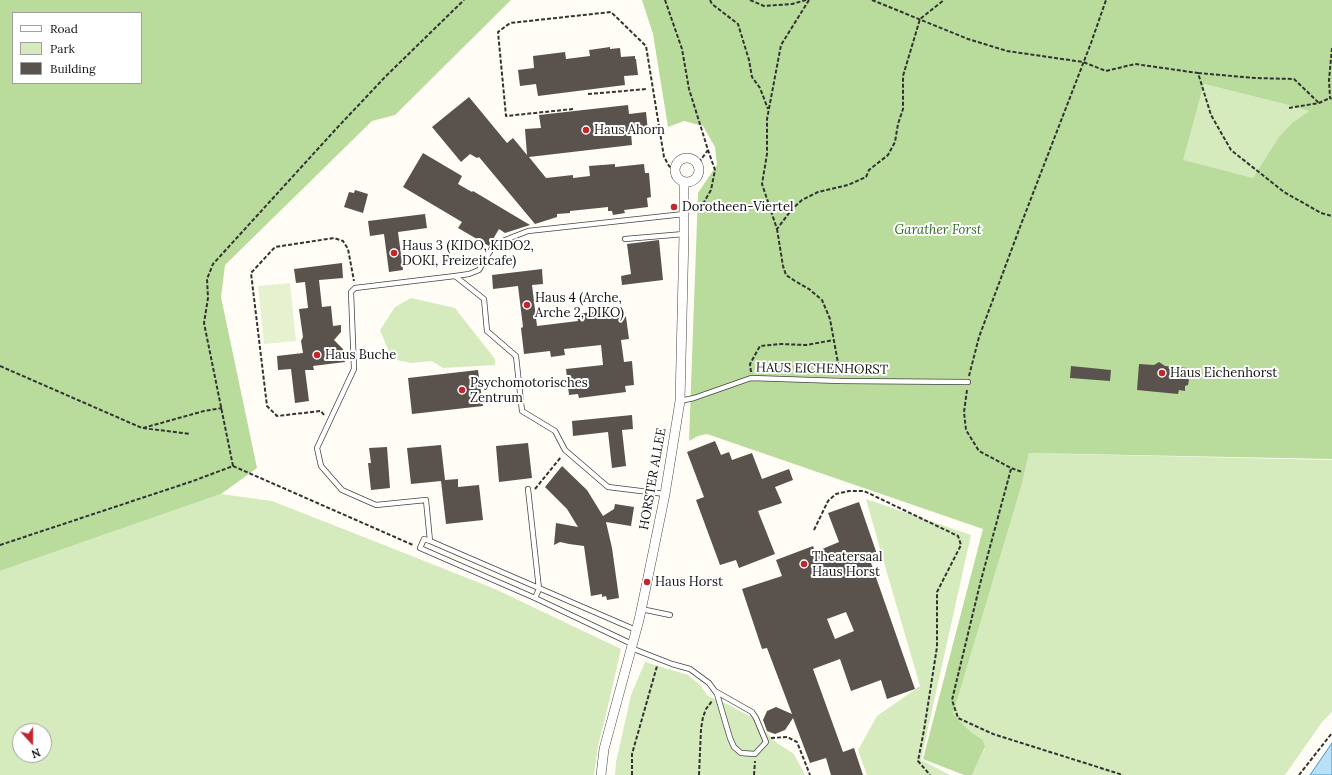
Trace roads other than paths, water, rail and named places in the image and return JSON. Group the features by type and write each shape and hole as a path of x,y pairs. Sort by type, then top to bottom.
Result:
{"street":[{"path":"683,159 691,159 697,164 697,176 691,181 684,182 677,178 674,170 677,163 683,159"},
{"name":"HORSTER ALLEE","path":"601,775 604,749 641,609 665,494 680,401 684,182"}],"lane":[{"path":"430,542 426,500 376,505 342,490 321,466 318,448 354,369 351,292 355,288 469,274 479,270 495,244 528,231 684,214"},
{"path":"625,239 684,234"},
{"path":"456,276 484,298 487,331 516,356 522,411 555,431 566,451 608,487 665,494"},
{"name":"HAUS EICHENHORST","path":"680,401 694,398 751,378 841,381 968,382"},
{"path":"528,489 539,589 535,598"},
{"path":"636,630 424,539 420,548 535,598 672,664 690,669 709,683 716,693 734,747 741,753 754,754 766,742 756,718 752,712 716,693"},
{"path":"641,609 670,615"}],"water":[{"path":"1332,743 1332,775 1310,775"}],"place":[{"name":"Haus Ahorn","path":"586,130"},
{"name":"Dorotheen-Viertel","path":"674,207"},
{"name":"Haus 3 (KIDO, KIDO2, DOKI, Freizeitcafe)","path":"394,253"},
{"name":"Haus 4 (Arche, Arche 2, DIKO)","path":"527,305"},
{"name":"Haus Buche","path":"317,355"},
{"name":"Haus Eichenhorst","path":"1162,373"},
{"name":"Psychomotorisches Zentrum","path":"462,390"},
{"name":"Theatersaal Haus Horst","path":"804,564"},
{"name":"Haus Horst","path":"647,582"}],"park label":[{"name":"Garather Forst","path":"938,230"}]}
